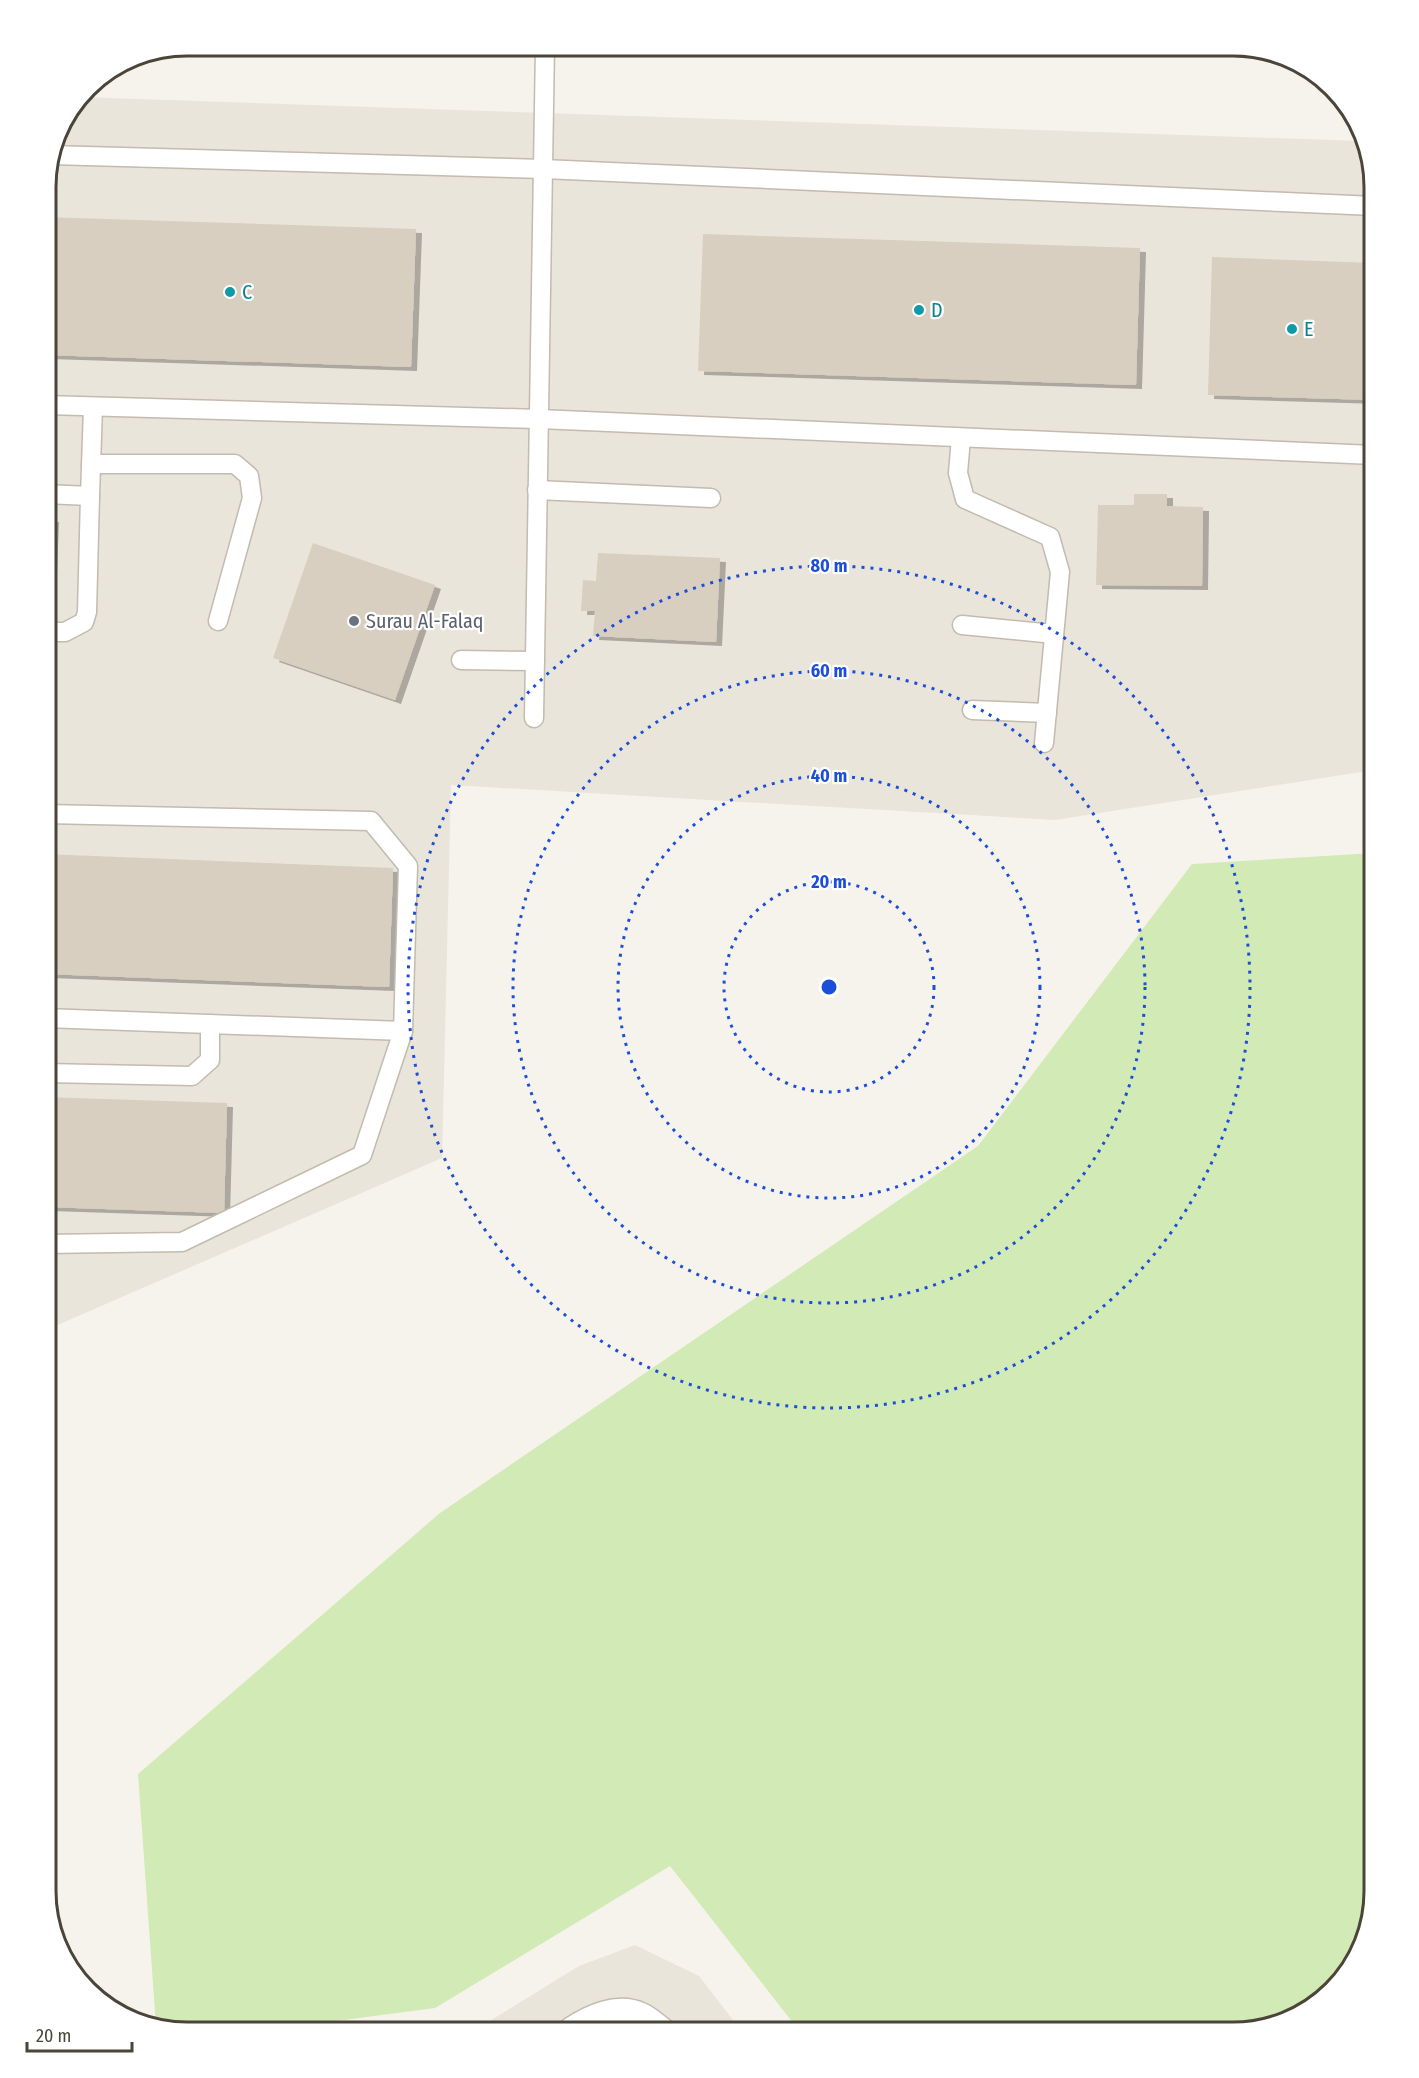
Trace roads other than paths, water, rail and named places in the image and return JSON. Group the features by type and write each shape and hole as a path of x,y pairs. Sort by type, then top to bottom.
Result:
{"street":[{"path":"597,2022 623,2014 643,2022"}],"lane":[{"path":"534,718 545,56"},
{"path":"60,154 543,169 1364,206"},
{"path":"56,405 539,419 1364,455"},
{"path":"56,632 65,632 84,622 87,612 93,407"},
{"path":"961,438 958,473 965,499 1050,537 1060,572 1044,743"},
{"path":"91,464 235,464 249,476 252,498 218,621"},
{"path":"537,490 711,498"},
{"path":"56,494 90,496"},
{"path":"962,625 1054,633"},
{"path":"461,660 535,662"},
{"path":"972,710 1047,713"},
{"path":"56,814 371,821 408,866 403,1031 362,1155 182,1242 56,1244"},
{"path":"56,1018 403,1031"},
{"path":"56,1073 192,1076 210,1060 210,1024"}],"place":[{"name":"C","path":"230,292"},
{"name":"D","path":"919,310"},
{"name":"E","path":"1292,329"},
{"name":"Surau Al-Falaq","path":"354,621"}]}
